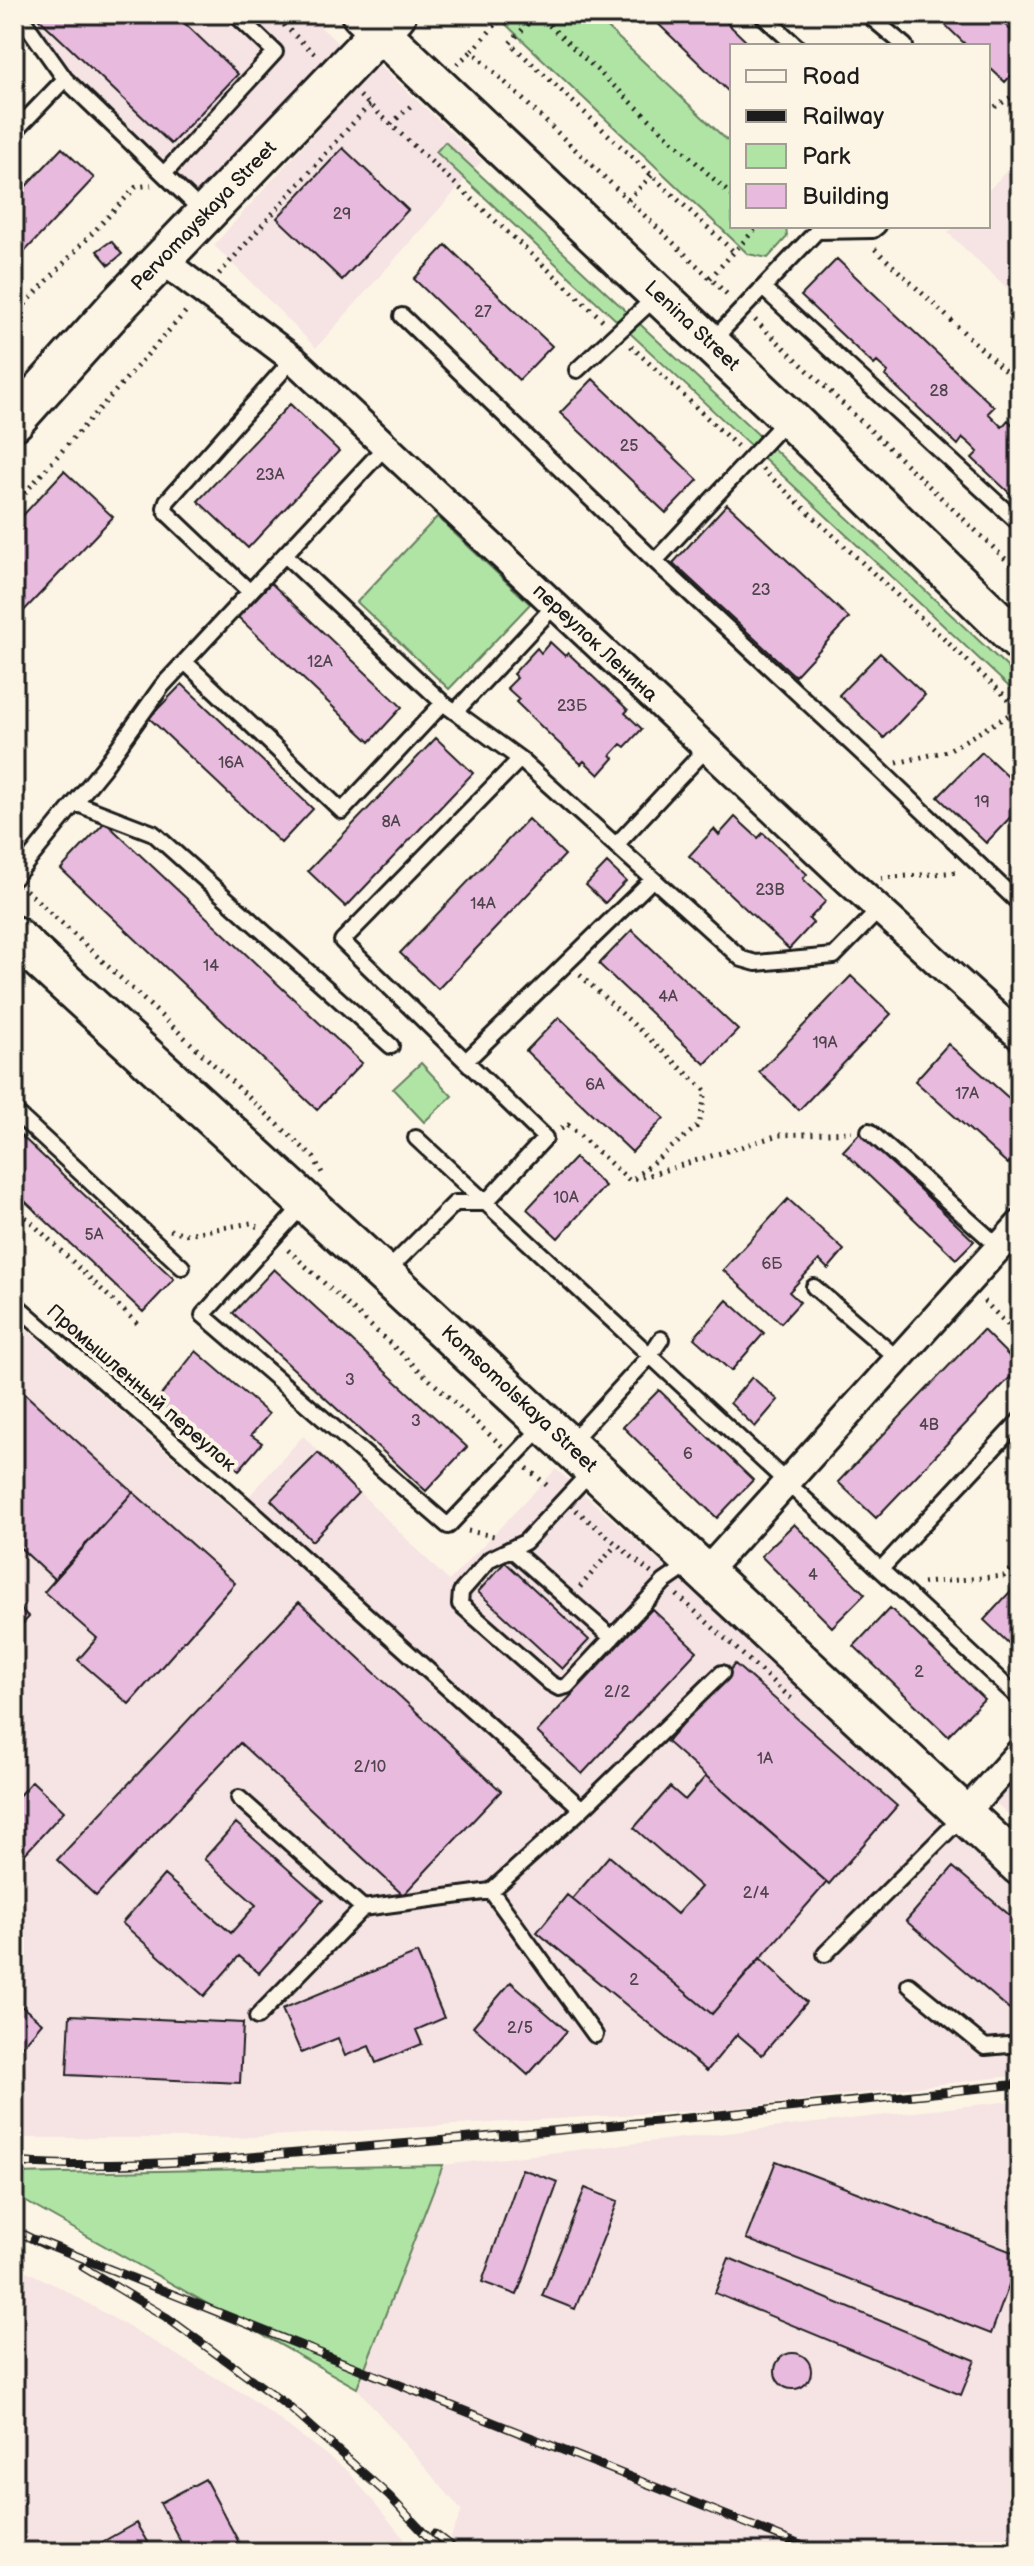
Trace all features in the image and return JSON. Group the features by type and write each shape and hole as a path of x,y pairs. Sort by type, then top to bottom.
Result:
{"main road":[{"name":"Pervomayskaya Street","path":"14,421 205,214 338,76 379,20"},
{"name":"Lenina Street","path":"379,20 658,295 1020,642"},
{"name":"Komsomolskaya Street","path":"14,936 315,1190 384,1274 569,1445 688,1572 1020,1866"}],"street":[{"name":"переулок Ленина","path":"162,260 293,359 879,910 1020,1037"},
{"path":"688,1572 787,1482 1020,1224"},
{"path":"964,1814 1020,1752"}],"lane":[{"path":"19,14 65,79 205,214"},
{"path":"164,174 275,52 235,14"},
{"path":"761,14 794,44"},
{"path":"867,14 903,44"},
{"path":"14,132 65,79"},
{"path":"710,343 817,231 876,228"},
{"path":"763,288 1020,524"},
{"path":"577,370 658,295"},
{"path":"402,316 655,561 1020,904"},
{"path":"250,592 165,508 167,501 293,359"},
{"path":"655,561 789,418"},
{"path":"14,878 75,803 162,686 386,446"},
{"path":"285,555 449,708 520,759 748,962 834,956 879,910"},
{"path":"185,662 342,811 555,605"},
{"path":"616,845 707,748"},
{"path":"384,1274 455,1203 485,1203 545,1138 342,941 520,759"},
{"path":"75,803 153,833 391,1046"},
{"path":"466,1061 653,879"},
{"path":"14,1111 182,1267"},
{"path":"869,1131 999,1247"},
{"path":"416,1138 1020,1699"},
{"path":"315,1190 203,1315 448,1526 514,1457 569,1445 649,1357 661,1339"},
{"path":"814,1287 898,1359"},
{"name":"Промышленный переулок","path":"14,1303 582,1809"},
{"path":"881,1569 1020,1420"},
{"path":"569,1445 564,1500 525,1542 490,1559 461,1592 460,1604 559,1688 567,1686 612,1638 688,1572"},
{"path":"511,1549 612,1638"},
{"path":"257,2017 363,1908 491,1891 582,1809 722,1673"},
{"path":"239,1798 363,1908"},
{"path":"825,1954 964,1814"},
{"path":"491,1891 595,2035"},
{"path":"909,1985 985,2047 1020,2044"}],"path":[{"path":"497,23 506,14"},
{"path":"730,194 537,14 510,43 734,252"},
{"path":"276,15 1020,710 947,751 877,767"},
{"path":"990,110 1020,92"},
{"path":"628,200 652,175"},
{"path":"710,278 756,228"},
{"path":"856,231 1020,385"},
{"path":"847,880 985,870"},
{"path":"26,889 314,1158 315,1190"},
{"path":"567,963 706,1091 699,1125 630,1181"},
{"path":"545,1138 568,1125 630,1181"},
{"path":"630,1181 779,1135 869,1131"},
{"path":"14,1206 141,1327"},
{"path":"131,1220 187,1234 251,1223 273,1237 514,1457 616,1545 688,1572 795,1702"},
{"path":"966,1284 1020,1337"},
{"path":"579,1588 616,1545"},
{"path":"898,1585 1004,1576 1020,1561"}],"shaded area":[{"path":"14,14 307,14 345,50 198,196"},
{"path":"377,63 482,161 316,348 214,245"},
{"path":"1020,156 1020,300 948,233 953,228 990,228 990,189"},
{"path":"14,1318 235,1512 303,1436 449,1581 556,1469 1020,1884 1020,2075 724,2109 236,2138 14,2138"},
{"path":"1020,1758 1020,1825 986,1794"},
{"path":"1020,2100 1020,2552 447,2552 462,2511 357,2388 443,2165"},
{"path":"14,2265 61,2288 246,2395 349,2472 415,2552 19,2552 14,2545"}],"green space":[{"path":"495,14 593,14 730,143 730,228 786,228 787,237 768,258 748,254"},
{"path":"445,142 1020,679 1020,697 436,152"},
{"path":"437,517 530,604 449,689 357,602"},
{"path":"421,1063 452,1096 424,1122 393,1089"},
{"path":"443,2165 357,2388 14,2195 14,2174"}],"building":[{"path":"34,14 175,14 238,74 171,144"},
{"path":"648,14 718,14 749,44 730,44 730,93"},
{"path":"934,14 994,14 1020,39 1020,66 1005,82 990,68 990,44 965,44"},
{"path":"62,148 94,178 14,263 14,199"},
{"path":"343,148 408,210 342,280 277,218"},
{"path":"111,241 122,254 109,265 97,251"},
{"path":"446,245 552,346 519,380 414,279"},
{"path":"837,259 994,407 988,413 1002,427 1008,420 1020,432 1020,503 972,458 978,452 971,445 963,438 958,445 885,376 888,372 877,362 874,365 801,296"},
{"path":"593,379 698,480 666,513 560,413"},
{"path":"290,404 339,451 248,548 198,501"},
{"path":"64,471 113,517 18,617 14,613 14,525"},
{"path":"727,504 849,618 795,676 673,563"},
{"path":"271,583 402,707 370,742 238,617"},
{"path":"550,642 565,656 568,653 628,710 625,713 642,729 625,747 621,744 599,775 584,761 581,764 548,733 516,702 519,699 507,688 517,678 513,674 537,648 541,653"},
{"path":"880,653 925,695 884,738 839,695"},
{"path":"182,684 313,809 281,843 149,718"},
{"path":"436,738 473,773 346,907 308,871"},
{"path":"982,752 1020,788 1020,807 986,843 938,797"},
{"path":"735,817 758,838 763,833 807,874 803,879 826,901 809,919 813,923 789,949 689,856 714,829 719,835"},
{"path":"528,819 565,855 438,989 400,953"},
{"path":"105,822 362,1063 317,1110 61,869"},
{"path":"607,863 626,881 605,903 586,885"},
{"path":"632,930 738,1030 705,1064 599,964"},
{"path":"851,976 891,1014 799,1110 759,1072"},
{"path":"559,1017 664,1118 632,1152 526,1051"},
{"path":"948,1044 1020,1108 1020,1151 1008,1164 915,1081"},
{"path":"14,1129 174,1279 143,1312 14,1191"},
{"path":"860,1133 974,1241 956,1259 843,1151"},
{"path":"575,1158 605,1186 558,1238 527,1209"},
{"path":"788,1199 844,1250 828,1269 819,1260 789,1292 800,1302 781,1323 723,1270"},
{"path":"274,1269 467,1447 426,1491 233,1313"},
{"path":"727,1300 764,1333 731,1371 694,1338"},
{"path":"983,1330 1020,1367 876,1518 838,1482"},
{"path":"196,1351 269,1414 251,1435 262,1443 239,1470 157,1400"},
{"path":"752,1377 778,1400 755,1427 730,1403"},
{"path":"14,1384 133,1492 54,1579 14,1542"},
{"path":"659,1390 753,1480 717,1518 623,1427"},
{"path":"318,1453 358,1493 312,1541 271,1500"},
{"path":"133,1492 235,1583 129,1704 78,1660 97,1638 44,1592"},
{"path":"794,1524 865,1594 832,1627 761,1556"},
{"path":"505,1562 589,1640 562,1669 478,1592"},
{"path":"1020,1581 1020,1654 984,1620"},
{"path":"299,1602 501,1791 403,1895 240,1743 96,1896 57,1860"},
{"path":"14,1603 29,1617 14,1633"},
{"path":"890,1608 984,1699 948,1736 854,1646"},
{"path":"652,1609 697,1651 582,1774 537,1732"},
{"path":"735,1664 897,1806 829,1884 667,1742"},
{"path":"706,1776 827,1882 712,2014 572,1899 609,1856 677,1914 701,1887 634,1828 670,1787 685,1800"},
{"path":"32,1781 64,1811 14,1866 14,1801"},
{"path":"236,1823 323,1900 259,1973 239,1956 204,1996 122,1923 164,1875 231,1933 256,1905 204,1859"},
{"path":"953,1867 1020,1924 1020,2018 906,1921"},
{"path":"567,1895 712,2014 760,1958 807,2002 762,2055 737,2034 707,2071 537,1932"},
{"path":"417,1953 444,2018 416,2030 422,2044 376,2063 369,2046 345,2056 338,2038 301,2053 282,2009"},
{"path":"511,1982 567,2031 528,2075 473,2026"},
{"path":"14,2000 42,2023 14,2056"},
{"path":"70,2015 243,2023 240,2083 67,2075"},
{"path":"776,2161 1020,2255 991,2334 746,2239"},
{"path":"522,2169 558,2182 517,2295 482,2282"},
{"path":"585,2188 618,2201 575,2309 542,2296"},
{"path":"729,2258 975,2360 961,2395 715,2293"},
{"path":"793,2353 805,2359 811,2371 805,2383 793,2389 781,2383 775,2371 781,2359"},
{"path":"205,2479 244,2552 186,2552 160,2503"},
{"path":"136,2523 153,2552 91,2552 90,2549"}],"railway":[{"path":"14,2162 107,2165 248,2157 625,2124 1020,2084"},
{"path":"14,2230 45,2245"},
{"path":"37,2240 818,2552"},
{"path":"83,2267 166,2317 288,2406 389,2496 442,2552"},
{"path":"435,2534 458,2552"}]}
